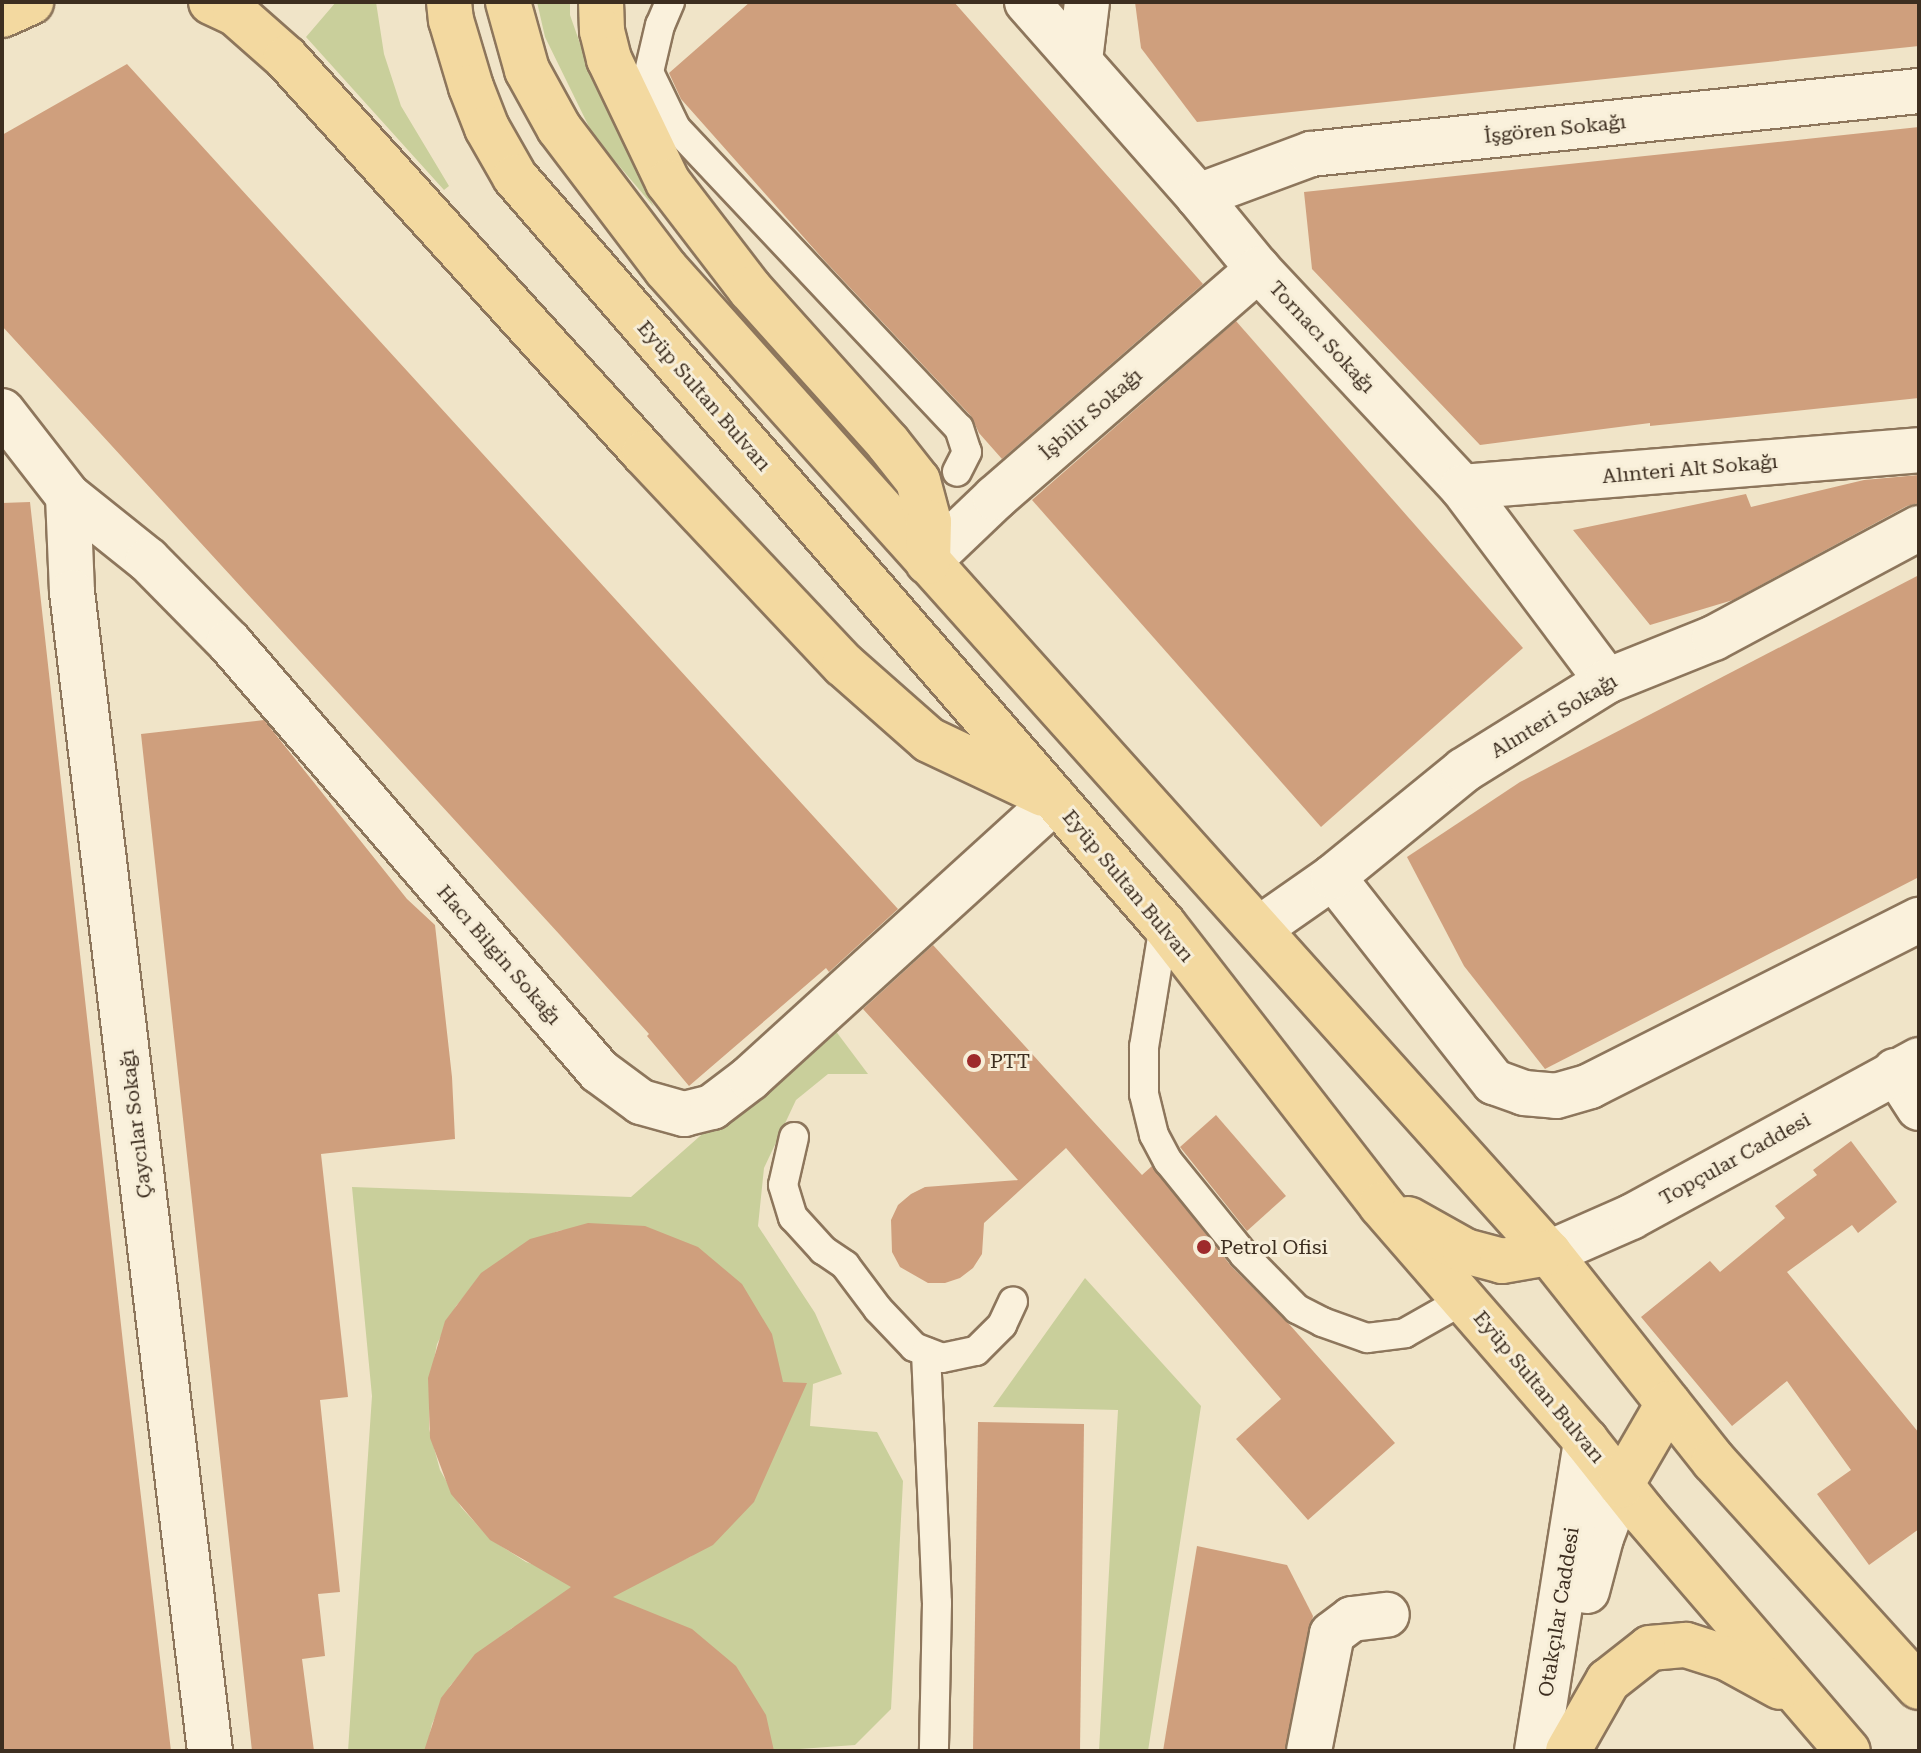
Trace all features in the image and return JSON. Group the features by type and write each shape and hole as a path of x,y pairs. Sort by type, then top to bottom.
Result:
{"main road":[{"path":"2,15 31,2"},
{"path":"211,2 235,13 286,58 644,453 844,665 929,740 1056,800"},
{"name":"Eyüp Sultan Bulvarı","path":"449,2 451,20 471,87 487,128 515,177 1164,925 1381,1205 1465,1299 1596,1467 1848,1751"},
{"path":"508,2 527,70 559,128 666,269 1549,1253 1668,1404 1919,1687"},
{"path":"601,2 602,31 609,59 668,182 750,289 879,432 918,481 929,522 928,562"},
{"path":"1381,1205 1465,1251 1502,1261 1549,1253"},
{"path":"1596,1467 1668,1404"},
{"path":"1568,1751 1608,1681 1650,1648 1686,1645 1727,1658 1762,1676 1805,1705"}],"street":[{"name":"Tornacı Sokağı","path":"1027,2 1258,269 1462,487 1607,681"},
{"path":"1080,60 1087,2"},
{"name":"İşgören Sokağı","path":"1198,196 1311,154 1919,91"},
{"name":"İşbilir Sokağı","path":"928,562 995,498 1258,269"},
{"name":"Hacı Bilgin Sokağı","path":"2,411 68,496 148,560 229,642 599,1071 641,1102 684,1114 712,1107 750,1078 1056,800"},
{"name":"Alınteri Alt Sokağı","path":"1462,487 1919,450"},
{"name":"Çaycılar Sokağı","path":"68,496 72,592 210,1751"},
{"name":"Alınteri Sokağı","path":"1260,928 1333,877 1464,770 1607,681 1714,638 1919,528"},
{"path":"1333,877 1494,1082 1524,1093 1556,1096 1590,1086 1919,920"},
{"path":"1907,1066 1919,1108"},
{"name":"Topçular Caddesi","path":"1549,1253 1631,1217 1907,1066"},
{"name":"Otakçılar Caddesi","path":"1537,1751 1596,1467"},
{"name":"Otakçılar Caddesi","path":"1557,1751 1587,1593 1601,1538 1596,1467"},
{"path":"1309,1751 1332,1634 1352,1619 1387,1615"}],"lane":[{"path":"670,2 660,25 649,72 676,128 959,428 967,452 957,472"},
{"path":"1164,925 1144,1047 1144,1094 1154,1135 1168,1161 1244,1255 1297,1309 1322,1322 1367,1338 1405,1333 1465,1299"},
{"path":"794,1137 783,1185 793,1217 823,1250 845,1265 878,1309 914,1347 942,1358 976,1351 1002,1325 1013,1301"},
{"path":"926,1352 937,1603 934,1751"}],"green space":[{"path":"336,2 376,2 384,54 401,106 449,186 444,190 306,37"},
{"path":"537,2 570,2 570,15 590,72 654,207 593,135 545,37"},
{"path":"829,1022 868,1074 828,1074 796,1100 764,1168 758,1226 815,1313 842,1374 813,1384 810,1426 877,1432 903,1481 891,1709 855,1745 772,1751 552,1612 512,1628 478,1653 450,1686 432,1724 426,1751 348,1751 372,1396 352,1187 631,1197","holes":["600,1225 725,1532 690,1557 651,1574 566,1576 526,1562 490,1539 461,1507 440,1470 429,1429 429,1386 437,1344 456,1306 484,1273 518,1248 558,1231"]},
{"path":"1085,1278 1201,1406 1148,1751 1099,1751 1118,1410 993,1407"}],"building":[{"path":"750,2 954,2 1203,284 1002,459 979,433 971,416 823,259 681,99 669,73"},
{"path":"1135,2 1919,2 1919,46 1197,122 1141,48"},
{"path":"127,64 898,909 829,972 826,968 689,1086 647,1036 649,1034 560,935 2,326 2,135"},
{"path":"1919,127 1919,398 1650,426 1650,423 1480,445 1312,269 1304,192"},
{"path":"1236,321 1523,648 1321,827 1032,500"},
{"path":"1919,475 1919,503 1907,506 1733,600 1650,625 1573,530 1746,494 1751,507 1864,480"},
{"path":"30,502 171,1751 2,1751 2,503"},
{"path":"1919,575 1919,877 1545,1069 1464,966 1407,857 1520,782"},
{"path":"264,720 407,899 435,925 452,1077 455,1139 321,1154 348,1397 320,1400 340,1592 318,1594 325,1656 302,1659 314,1751 252,1751 141,734"},
{"path":"933,945 1142,1175 1152,1166 1231,1266 1289,1324 1395,1443 1308,1520 1236,1439 1281,1399 1066,1148 984,1223 982,1254 973,1268 960,1278 945,1283 928,1283 900,1267 892,1252 891,1220 898,1205 911,1194 925,1187 1018,1180 863,1009"},
{"path":"1216,1115 1286,1196 1247,1231 1180,1147"},
{"path":"1851,1141 1897,1202 1858,1233 1852,1225 1787,1272 1919,1433 1919,1529 1869,1565 1817,1494 1851,1470 1787,1381 1732,1426 1641,1317 1710,1261 1720,1272 1785,1218 1775,1206 1817,1175 1813,1170"},
{"path":"588,1223 645,1226 698,1247 742,1284 772,1334 783,1382 807,1383 754,1502 713,1545 613,1597 692,1629 736,1666 766,1715 774,1751 424,1751 441,1698 475,1654 571,1587 490,1540 451,1494 430,1438 428,1378 445,1321 481,1273 530,1239"},
{"path":"978,1422 1084,1424 1080,1751 973,1751"},
{"path":"1197,1546 1287,1565 1313,1616 1285,1751 1163,1751"}],"place":[{"name":"PTT","path":"974,1061"},
{"name":"Petrol Ofisi","path":"1204,1247"}]}
